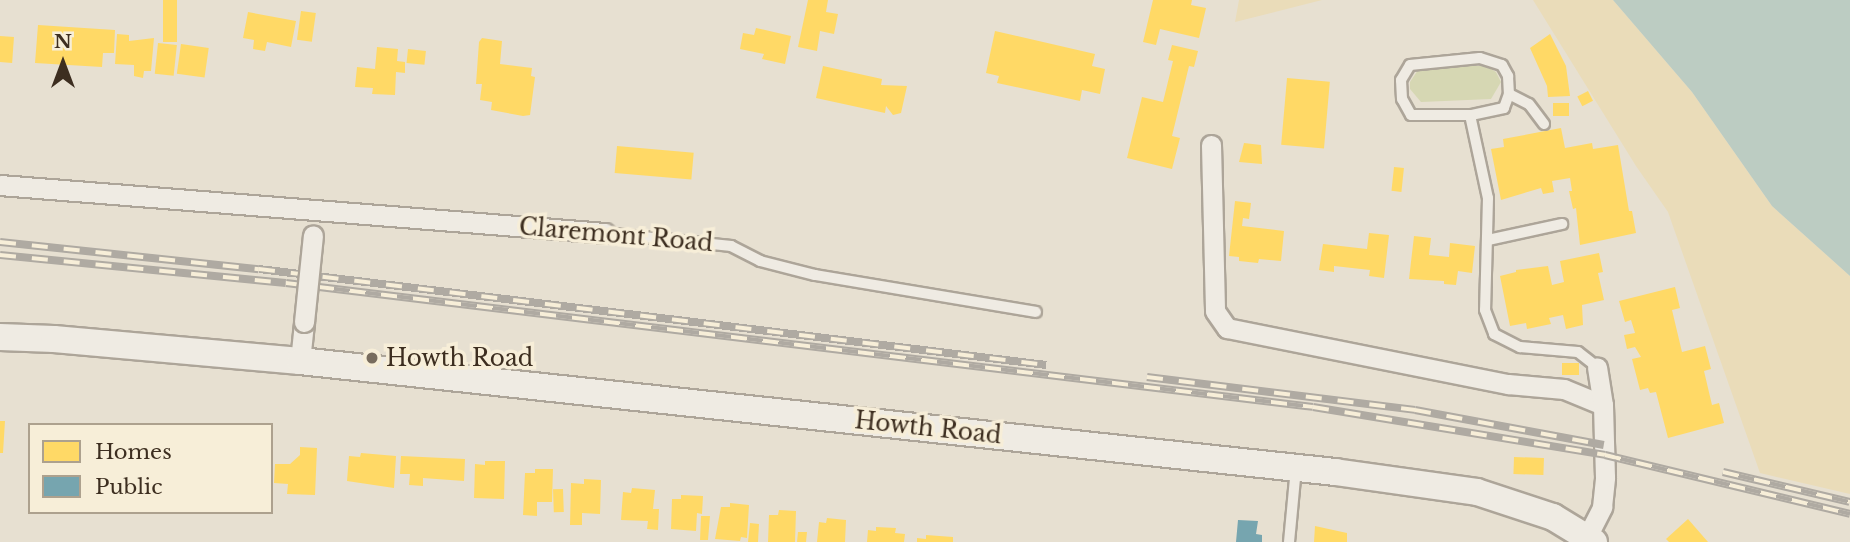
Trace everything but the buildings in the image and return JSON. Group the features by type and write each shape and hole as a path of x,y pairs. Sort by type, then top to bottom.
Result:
{"main road":[{"name":"Howth Road","path":"0,337 64,340 300,361 1296,467 1476,492 1553,517 1591,539"}],"street":[{"path":"1211,145 1215,311 1227,328 1508,383 1564,390 1602,405"},
{"name":"Claremont Road","path":"0,185 605,233"},
{"path":"300,361 314,211"},
{"path":"1591,539 1602,507 1605,477 1602,405 1597,367"}],"lane":[{"path":"1480,58 1502,65 1508,76 1509,94 1504,108 1470,115 1411,115 1402,99 1401,80 1410,65 1480,58"},
{"path":"1509,94 1529,104 1544,124"},
{"path":"1470,115 1488,198 1485,310 1494,334 1520,347 1578,352 1597,367"},
{"path":"1488,240 1562,224"},
{"name":"Claremont Road","path":"605,233 731,246 760,261 815,275 1036,312"},
{"path":"1289,542 1296,467"}],"green space":[{"path":"1450,66 1486,66 1496,72 1501,82 1491,99 1421,102 1410,89 1410,82 1418,70"}],"sand":[{"path":"1239,0 1322,0 1235,22"},
{"path":"1533,0 1613,0 1692,92 1772,206 1850,276 1850,494 1760,473 1668,212 1636,166"}],"shaded area":[{"path":"1613,0 1850,0 1850,276 1772,206 1692,92"}],"railway":[{"path":"0,242 259,269 1046,365"},
{"path":"0,255 286,283 1313,407 1605,455 1850,514"},
{"path":"1147,377 1415,410 1604,445"},
{"path":"1723,472 1850,502"}],"place":[{"name":"Howth Road","path":"372,358"}]}
